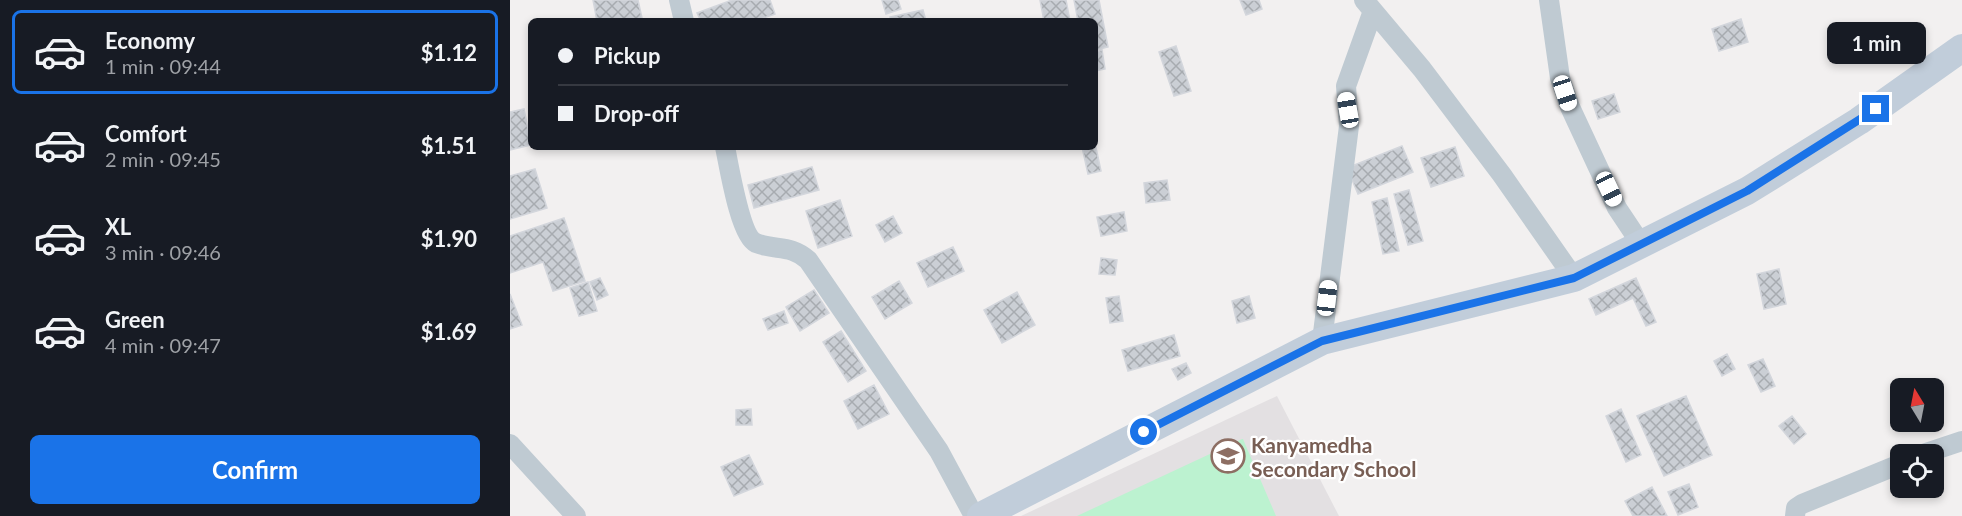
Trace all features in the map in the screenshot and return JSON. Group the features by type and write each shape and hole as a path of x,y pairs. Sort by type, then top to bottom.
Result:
{"main road":[{"path":"981,516 1322,341 1574,278 1747,191 1859,121 1962,48"}],"street":[{"path":"679,0 683,18"},
{"path":"1549,0 1560,78 1570,107 1617,208 1641,244"},
{"path":"1369,5 1422,69 1503,175 1574,278"},
{"path":"1322,341 1349,126 1346,86 1369,5"},
{"path":"726,150 747,235 755,242 799,251 808,260 939,451 974,516"},
{"path":"1944,447 1962,441"},
{"path":"510,444 576,516"},
{"path":"1795,516 1796,508 1802,504 1890,468"}],"shaded area":[{"name":"Kanyamedha Secondary School","path":"1277,396 1339,516 1021,516"}],"green space":[{"path":"1242,439 1276,516 1077,516"}],"building":[{"path":"593,0 638,0 642,18 596,18"},
{"path":"732,0 770,0 775,14 764,18 700,18 697,13"},
{"path":"882,0 898,0 901,9 886,14"},
{"path":"1040,0 1066,0 1069,18 1043,18"},
{"path":"1074,0 1099,0 1108,47 1098,49 1098,18 1077,18"},
{"path":"1240,0 1259,0 1262,9 1246,15"},
{"path":"923,10 925,18 890,18"},
{"path":"1741,19 1748,42 1719,51 1712,29"},
{"path":"1176,46 1191,91 1174,96 1159,52"},
{"path":"1102,50 1105,69 1098,70 1098,51"},
{"path":"1614,94 1620,112 1598,119 1592,101"},
{"path":"524,109 528,146 510,150 510,112"},
{"path":"1402,146 1413,172 1358,194 1347,168"},
{"path":"1455,147 1464,176 1431,187 1421,158"},
{"path":"1083,150 1096,150 1101,171 1088,174"},
{"path":"812,167 819,190 754,208 748,185"},
{"path":"535,169 547,208 510,219 510,176"},
{"path":"1167,180 1170,200 1146,203 1144,183"},
{"path":"1409,190 1423,241 1408,245 1394,194"},
{"path":"1387,198 1399,251 1383,254 1372,202"},
{"path":"840,200 852,236 818,248 806,211"},
{"path":"1124,212 1127,231 1101,236 1097,217"},
{"path":"893,216 902,233 885,242 876,225"},
{"path":"564,218 585,281 553,291 543,262 510,273 510,236"},
{"path":"953,247 964,271 928,287 917,263"},
{"path":"1101,258 1117,260 1115,275 1099,274"},
{"path":"1779,269 1786,304 1764,309 1757,274"},
{"path":"600,278 608,295 597,300 590,282"},
{"path":"1636,278 1656,322 1646,326 1633,298 1596,315 1589,299"},
{"path":"899,281 912,303 885,319 872,297"},
{"path":"588,282 597,311 579,316 570,288"},
{"path":"814,290 829,313 800,331 786,307"},
{"path":"1017,292 1035,325 1002,343 984,310"},
{"path":"510,294 522,325 510,329"},
{"path":"1119,296 1123,321 1110,323 1106,298"},
{"path":"1249,296 1255,318 1237,323 1232,301"},
{"path":"784,311 788,323 768,330 763,319"},
{"path":"841,331 866,371 848,382 823,342"},
{"path":"1174,335 1180,356 1128,371 1122,350"},
{"path":"1727,354 1735,369 1722,376 1714,361"},
{"path":"1763,359 1775,386 1761,392 1748,365"},
{"path":"1186,363 1191,373 1178,380 1172,369"},
{"path":"874,385 889,414 858,429 844,401"},
{"path":"1686,396 1712,455 1664,476 1637,416"},
{"path":"751,409 752,425 736,425 736,410"},
{"path":"1621,409 1641,455 1626,462 1606,416"},
{"path":"1792,416 1806,434 1794,444 1779,426"},
{"path":"749,455 763,484 734,496 721,467"},
{"path":"1689,484 1698,507 1678,515 1668,492"},
{"path":"1652,487 1667,516 1633,516 1625,501"}],"place":[{"name":"Kanyamedha Secondary School","path":"1228,456"}],"route":[{"path":"1144,432 1322,341 1574,278 1747,191 1876,109"}]}
